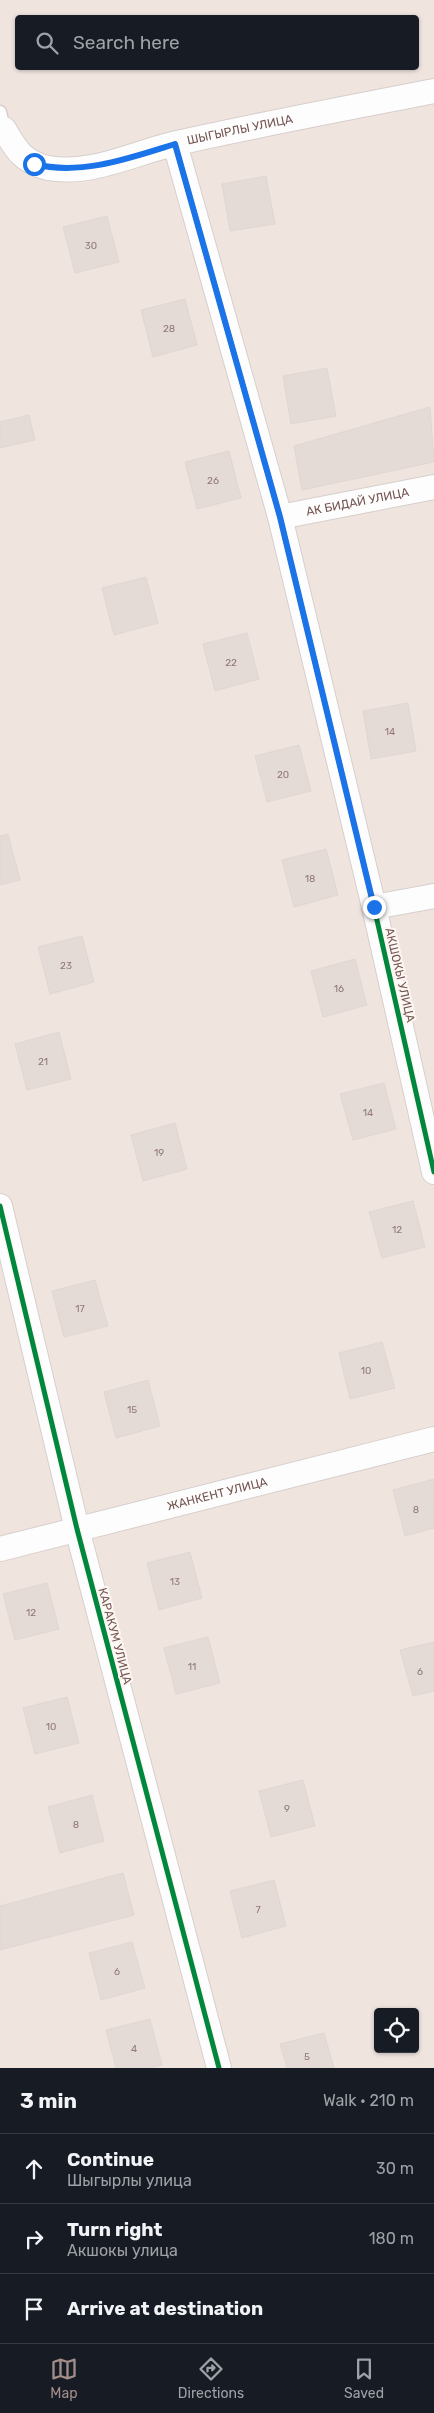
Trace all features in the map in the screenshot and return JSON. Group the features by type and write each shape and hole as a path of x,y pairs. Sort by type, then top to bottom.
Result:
{"street":[{"name":"ШЫГЫРЛЫ УЛИЦА","path":"2,121 17,152 34,164 50,168 72,169 123,161 175,144 434,91"},
{"name":"АКШОКЫ УЛИЦА","path":"175,144 280,517 374,907 434,1172"},
{"name":"АК БИДАЙ УЛИЦА","path":"280,517 434,487"},
{"path":"374,907 434,896"},
{"name":"КАРАКУМ УЛИЦА","path":"0,1206 77,1529 219,2068"},
{"name":"ЖАНКЕНТ УЛИЦА","path":"0,1549 434,1439"}],"shaded area":[{"path":"0,0 434,0 434,2068 0,2068"}],"building":[{"path":"266,176 275,224 230,231 222,184"},
{"path":"107,216 119,262 75,273 63,227"},
{"path":"185,299 197,345 153,357 141,310"},
{"path":"327,368 336,416 291,424 283,376"},
{"path":"430,407 434,462 302,490 294,446"},
{"path":"29,415 35,440 0,448 0,422"},
{"path":"229,451 241,498 197,509 185,462"},
{"path":"146,577 158,623 114,635 102,588"},
{"path":"247,633 259,679 215,691 203,644"},
{"path":"408,703 416,751 371,759 363,711"},
{"path":"299,745 311,791 267,802 255,756"},
{"path":"8,834 20,880 0,885 0,836"},
{"path":"326,849 338,895 294,907 282,860"},
{"path":"82,936 94,982 50,994 38,947"},
{"path":"355,959 367,1005 323,1017 311,971"},
{"path":"59,1032 71,1079 27,1090 15,1044"},
{"path":"384,1083 396,1129 353,1140 340,1094"},
{"path":"175,1123 187,1169 143,1181 131,1135"},
{"path":"413,1201 425,1247 382,1258 369,1212"},
{"path":"95,1280 108,1326 64,1337 52,1291"},
{"path":"382,1342 395,1388 350,1399 339,1353"},
{"path":"148,1380 160,1426 116,1438 104,1392"},
{"path":"434,1479 434,1528 405,1536 393,1490"},
{"path":"190,1552 202,1598 159,1610 147,1563"},
{"path":"47,1583 59,1629 15,1640 3,1594"},
{"path":"208,1637 220,1683 176,1694 164,1648"},
{"path":"434,1642 434,1691 413,1696 400,1650"},
{"path":"67,1697 79,1743 35,1754 23,1708"},
{"path":"303,1780 315,1826 271,1837 259,1791"},
{"path":"92,1795 104,1841 60,1853 48,1807"},
{"path":"123,1873 134,1915 0,1950 0,1906"},
{"path":"274,1880 286,1926 242,1938 230,1891"},
{"path":"132,1942 145,1988 101,2000 89,1953"},
{"path":"150,2019 162,2065 152,2068 116,2068 106,2030"},
{"path":"324,2033 334,2068 287,2068 280,2044"}],"cycle path":[{"path":"175,144 280,517 374,907 434,1172"},
{"path":"0,1206 77,1529 219,2068"}],"route":[{"path":"34,164 50,168 72,169 123,161 175,144 280,517 374,907"}]}
